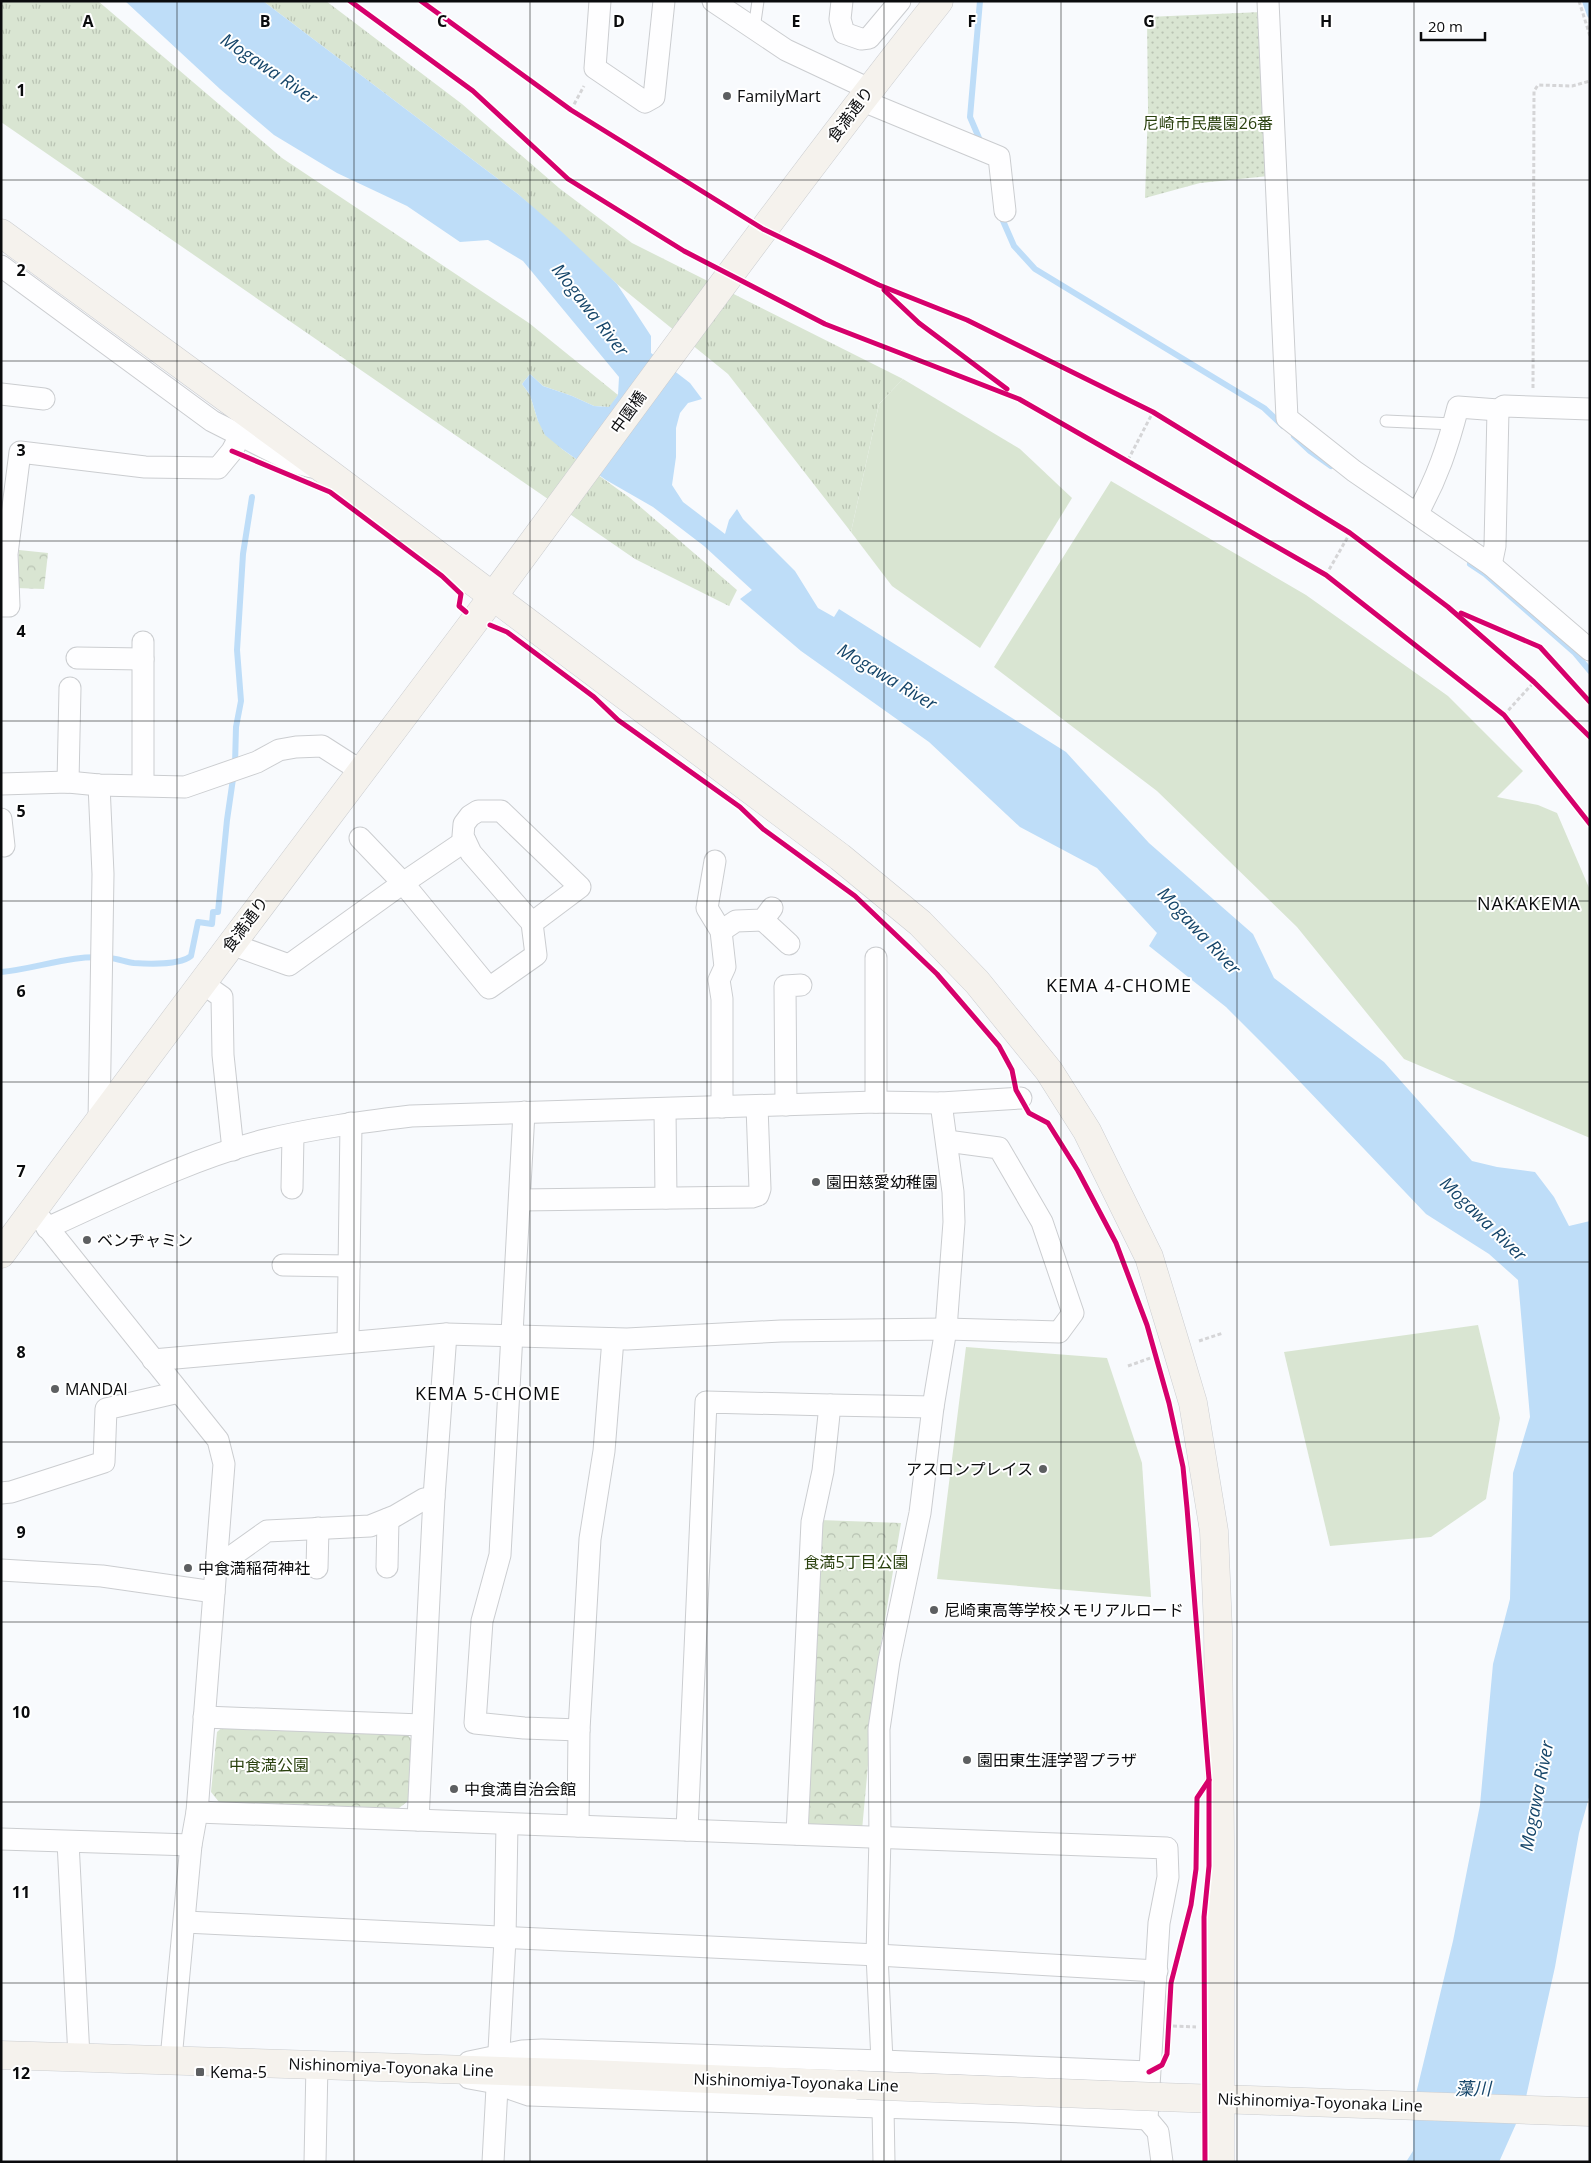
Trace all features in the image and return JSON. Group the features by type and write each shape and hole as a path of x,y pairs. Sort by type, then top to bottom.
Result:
{"street":[{"path":"600,1 595,68 645,102 654,97 664,1"},
{"path":"712,1 786,50 865,95 999,157 1005,211"},
{"path":"842,1 840,19 844,33 861,39 869,38 900,1"},
{"name":"食満通り","path":"759,234 939,1"},
{"path":"1268,1 1286,418 1354,471 1490,565 1590,650"},
{"path":"1,233 326,472 497,591 840,857 920,923 978,982 1049,1071 1087,1131 1150,1258 1193,1403 1214,1531 1218,1628 1220,1842 1232,2099 1220,2162"},
{"name":"中園橋","path":"497,591 759,234"},
{"path":"1,266 212,421 293,462 326,472"},
{"path":"1,394 44,399"},
{"path":"1418,514 1436,478 1458,407 1498,410 1504,406 1590,409"},
{"path":"1490,565 1495,546 1498,410"},
{"path":"1,606 8,606 4,554 20,452 145,467 218,468 232,451 240,436"},
{"name":"食満通り","path":"2,1252 40,1219 99,1122 497,591"},
{"path":"77,658 143,651 143,785"},
{"path":"68,782 70,688"},
{"path":"1,784 68,782 99,786 143,785 185,787 258,762 279,750 322,746 361,771"},
{"path":"99,786 103,874 99,1122"},
{"path":"360,838 403,883 489,988 536,955 532,923 471,853 463,836 464,824 470,816 478,811 501,812 580,887 532,923"},
{"path":"1,819 4,846"},
{"path":"231,944 289,965 465,841"},
{"path":"715,861 707,908 721,931 725,967 719,980 722,999 722,1107"},
{"path":"721,931 736,921 767,914 789,944"},
{"path":"876,958 876,1102"},
{"path":"202,983 222,997 223,1055 233,1150"},
{"path":"785,986 786,1104"},
{"path":"171,2059 191,1845 197,1812 224,1464 218,1440 40,1219 192,1164 265,1140 351,1123 411,1116 665,1110 786,1104 941,1103 1021,1098"},
{"path":"882,2061 877,1955 880,1837 879,1730 889,1661 920,1513 946,1329 954,1222 953,1192 941,1103"},
{"path":"520,1200 752,1197 758,1194 760,1189 757,1106"},
{"path":"665,1110 666,1198"},
{"path":"524,1112 500,1555 482,1621 475,1723 524,1728 580,1730"},
{"path":"348,1342 351,1123"},
{"path":"292,1188 293,1135"},
{"path":"153,1360 446,1334 613,1339 781,1332 946,1329 1059,1332 1073,1313 1042,1222 999,1148 947,1141"},
{"path":"283,1265 349,1266"},
{"path":"418,1820 434,1497 446,1334"},
{"path":"578,1826 580,1730 590,1539 604,1451 613,1339"},
{"path":"1,1492 11,1492 104,1462 106,1409 179,1392"},
{"path":"688,1830 706,1402 934,1407"},
{"path":"797,1834 812,1522 823,1470 830,1405"},
{"path":"216,1568 266,1531 370,1526 388,1519 424,1499 434,1497"},
{"path":"387,1567 388,1519"},
{"path":"317,1568 318,1528"},
{"path":"1,1570 102,1576 214,1592"},
{"path":"204,1717 422,1725"},
{"path":"197,1812 1166,1848 1168,1877 1159,1923 1149,2072 1162,2162"},
{"path":"494,2162 505,1939 507,1824"},
{"path":"1,1838 68,1842 191,1845"},
{"path":"68,1842 79,2057"},
{"path":"185,1922 505,1939 877,1955 1156,1971"},
{"path":"498,2071 522,2051 542,2050 1149,2072"},
{"name":"Nishinomiya-Toyonaka Line","path":"1,2055 317,2064 857,2085 1154,2108 1232,2099 1590,2112"},
{"path":"315,2162 317,2064"},
{"path":"498,2071 529,2095 1024,2112 1154,2108"},
{"path":"883,2108 884,2162"}],"lane":[{"path":"754,29 758,1"},
{"path":"1386,421 1454,424"}],"path":[{"path":"1579,1 1590,36"},
{"path":"571,110 595,68"},
{"path":"1534,389 1534,91 1538,85 1572,86 1590,81"},
{"path":"563,104 579,115"},
{"path":"1144,408 1162,417"},
{"path":"1128,460 1153,412"},
{"path":"1120,455 1137,465"},
{"path":"1342,528 1358,539"},
{"path":"1326,575 1350,533"},
{"path":"1318,570 1334,581"},
{"path":"1527,675 1541,689"},
{"path":"1504,715 1534,682"},
{"path":"1496,709 1510,723"},
{"path":"1154,1348 1159,1365"},
{"path":"1168,2035 1169,2017"},
{"path":"1169,2026 1196,2026 1196,2034"}],"green space":[{"path":"1,1 98,1 282,158 529,323 618,395 610,407 594,406 543,386 530,374 522,384 530,395 538,421 562,449 630,498 737,590 729,606 635,559 1,122"},
{"path":"263,1 326,1 462,104 559,188 632,243 903,379 879,404 851,532 728,374 617,284 518,194"},
{"name":"尼崎市民農園26番","path":"1262,12 1269,176 1200,183 1145,198 1148,109 1147,17"},
{"path":"903,379 1020,449 1072,498 980,648 892,586 851,532 879,404"},
{"path":"1111,481 1306,595 1448,696 1523,771 1497,797 1538,805 1557,813 1590,890 1590,1138 1404,1059 1297,927 1157,791 994,667"},
{"path":"19,550 48,553 44,589 16,588"},
{"path":"1478,1325 1500,1418 1486,1499 1431,1537 1330,1546 1284,1352"},
{"path":"966,1347 1107,1358 1142,1463 1151,1597 937,1579"},
{"name":"食満5丁目公園","path":"820,1520 901,1523 877,1668 862,1830 806,1826"},
{"name":"中食満公園","path":"226,1724 404,1731 412,1740 408,1801 399,1808 219,1802 211,1792 217,1732"}],"water":[{"path":"125,1 263,1 518,194 617,284 651,336 651,353 690,383 702,399 688,403 680,413 676,428 676,457 672,485 683,502 725,534 729,520 737,509 743,519 795,571 818,608 834,617 839,609 1066,752 1149,843 1253,934 1274,978 1384,1062 1472,1161 1497,1167 1535,1172 1554,1197 1569,1226 1590,1221 1590,1794 1579,1833 1555,1967 1524,2106 1499,2162 1406,2162 1413,2151 1413,2106 1453,1941 1480,1805 1493,1664 1510,1599 1513,1473 1530,1417 1518,1280 1489,1254 1426,1214 1226,1007 1149,946 1157,933 1097,868 1020,827 929,742 801,651 740,599 752,590 704,546 653,507 606,480 545,435 538,421 530,395 522,384 530,374 543,386 594,406 609,407 618,395 619,377 523,261 488,240 460,242 407,206 337,173 274,135 220,89"}],"waterway":[{"path":"980,1 970,117 982,145"},
{"path":"1585,1 1590,15"},
{"path":"1000,214 1014,246 1035,269 1264,408 1283,426"},
{"path":"1294,436 1310,451 1331,466"},
{"path":"1,972 94,957 147,964 179,961 191,956 198,922 212,924 213,912 218,912 227,820 235,765 236,727 241,701 237,650 243,554 252,497"},
{"path":"1470,564 1485,574 1575,653 1590,671"}],"cycle path":[{"path":"350,1 473,91 568,179 684,251 825,324 1019,399 1326,575 1504,715 1590,824"},
{"path":"421,1 571,110 763,229 879,285 967,320 1153,412 1350,533 1448,607 1534,682 1590,737"},
{"path":"884,290 919,323 1007,389"},
{"path":"232,451 330,492 442,576 461,594 459,606 466,612"},
{"path":"1461,613 1540,647 1590,702"},
{"path":"490,625 507,632 594,697 618,720 740,807 763,829 855,896 937,974 999,1046 1012,1070 1016,1090 1029,1113 1048,1123 1078,1171 1116,1243 1147,1325 1169,1403 1183,1467 1187,1508 1209,1779 1209,1866 1204,1917 1205,2162"},
{"path":"1149,2072 1162,2065 1167,2054 1171,1983 1191,1905 1196,1869 1197,1798 1209,1780"}],"place":[{"name":"FamilyMart","path":"727,96"},
{"name":"園田慈愛幼稚園","path":"816,1182"},
{"name":"ベンヂャミン","path":"87,1240"},
{"name":"MANDAI","path":"55,1389"},
{"name":"アスロンプレイス","path":"1043,1469"},
{"name":"中食満稲荷神社","path":"188,1568"},
{"name":"尼崎東高等学校メモリアルロード","path":"934,1610"},
{"name":"園田東生涯学習プラザ","path":"967,1760"},
{"name":"中食満自治会館","path":"454,1789"},
{"name":"Kema-5","path":"200,2072"}],"district":[{"name":"NAKAKEMA","path":"1529,904"},
{"name":"KEMA 4-CHOME","path":"1119,986"},
{"name":"KEMA 5-CHOME","path":"488,1394"}],"water label":[{"name":"Mogawa River","path":"269,69"},
{"name":"Mogawa River","path":"590,310"},
{"name":"Mogawa River","path":"887,677"},
{"name":"Mogawa River","path":"1199,931"},
{"name":"Mogawa River","path":"1483,1219"},
{"name":"Mogawa River","path":"1537,1796"},
{"name":"藻川","path":"1473,2089"}]}
